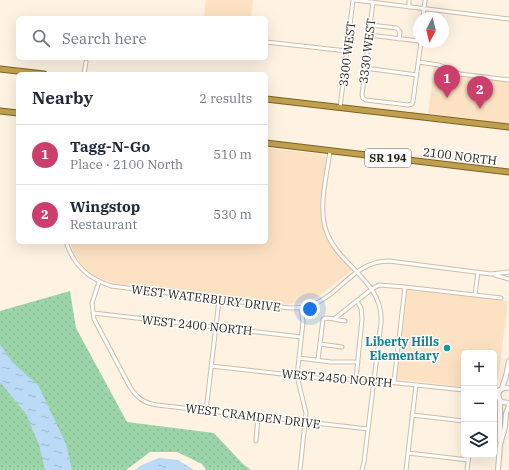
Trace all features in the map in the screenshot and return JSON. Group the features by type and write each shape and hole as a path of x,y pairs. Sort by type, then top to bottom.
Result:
{"highway":[{"path":"0,69 26,72"},
{"path":"268,99 509,127"},
{"path":"0,111 16,113"},
{"name":"2100 NORTH","path":"268,143 509,171"}],"street":[{"path":"354,0 509,19"},
{"name":"3300 WEST","path":"340,108 354,0"},
{"path":"408,7 409,0"},
{"path":"424,12 425,0"},
{"name":"3330 WEST","path":"373,2 362,95 363,98 366,100 408,105 412,104 417,75"},
{"path":"370,25 397,28 400,32 399,39"},
{"path":"369,35 413,41"},
{"path":"268,42 347,51"},
{"path":"365,68 417,75 419,48"},
{"path":"84,72 86,62"},
{"path":"418,62 439,65 460,74 509,80"},
{"path":"330,151 322,201 324,225 329,238 335,247 372,289 378,301 381,318 362,470"},
{"name":"WEST WATERBURY DRIVE","path":"67,244 71,255 80,268 90,277 99,282 119,288 271,307 301,308 312,305 322,300 371,263 379,261 478,272 509,279"},
{"path":"476,295 478,272"},
{"name":"WEST WATERBURY DRIVE","path":"491,274 509,272"},
{"path":"92,313 92,303 99,282"},
{"path":"334,319 379,285 501,298"},
{"path":"394,382 405,287"},
{"path":"206,411 219,300"},
{"path":"356,379 362,319 361,308 357,301"},
{"path":"300,470 306,422 305,407 298,385 297,376 303,322 301,308"},
{"name":"WEST 2400 NORTH","path":"92,313 301,337"},
{"name":"WEST CRAMDEN DRIVE","path":"92,313 96,324 130,387 139,398 149,404 368,430"},
{"path":"318,360 324,319 345,320"},
{"path":"320,344 342,347"},
{"path":"299,358 358,362"},
{"path":"498,470 500,445 500,400 498,395 502,389 509,361"},
{"name":"WEST 2450 NORTH","path":"211,366 323,379 374,380 461,390"},
{"path":"406,470 416,385"},
{"path":"497,391 509,388"},
{"path":"497,398 504,403 509,403"},
{"path":"500,445 505,427 506,413 509,406"},
{"path":"412,415 461,421"},
{"path":"256,441 258,417"},
{"path":"408,454 468,460 467,470"}],"shaded area":[{"path":"206,0 253,0 251,16 204,16"},
{"path":"434,66 461,77 509,82 509,125 428,114"},
{"path":"268,148 322,154 326,157 320,203 321,222 331,246 350,267 351,271 319,296 302,303 286,304 116,284 95,276 83,266 75,255 71,244 268,244"},
{"path":"407,290 508,301 497,380 497,350 461,350 461,387 396,379"}],"green space":[{"path":"70,291 76,328 127,422 214,433 243,464 251,470 206,470 202,464 177,452 150,452 126,470 0,470 0,311"}],"water":[{"path":"0,344 12,362 38,385 66,444 72,470 45,470 39,444 27,415 0,382"},
{"path":"159,458 178,460 194,470 135,470 142,465"}],"place":[{"name":"Tagg-N-Go","path":"447,98"},
{"name":"Wingstop","path":"480,109"},
{"name":"Liberty Hills Elementary","path":"447,348"}]}
